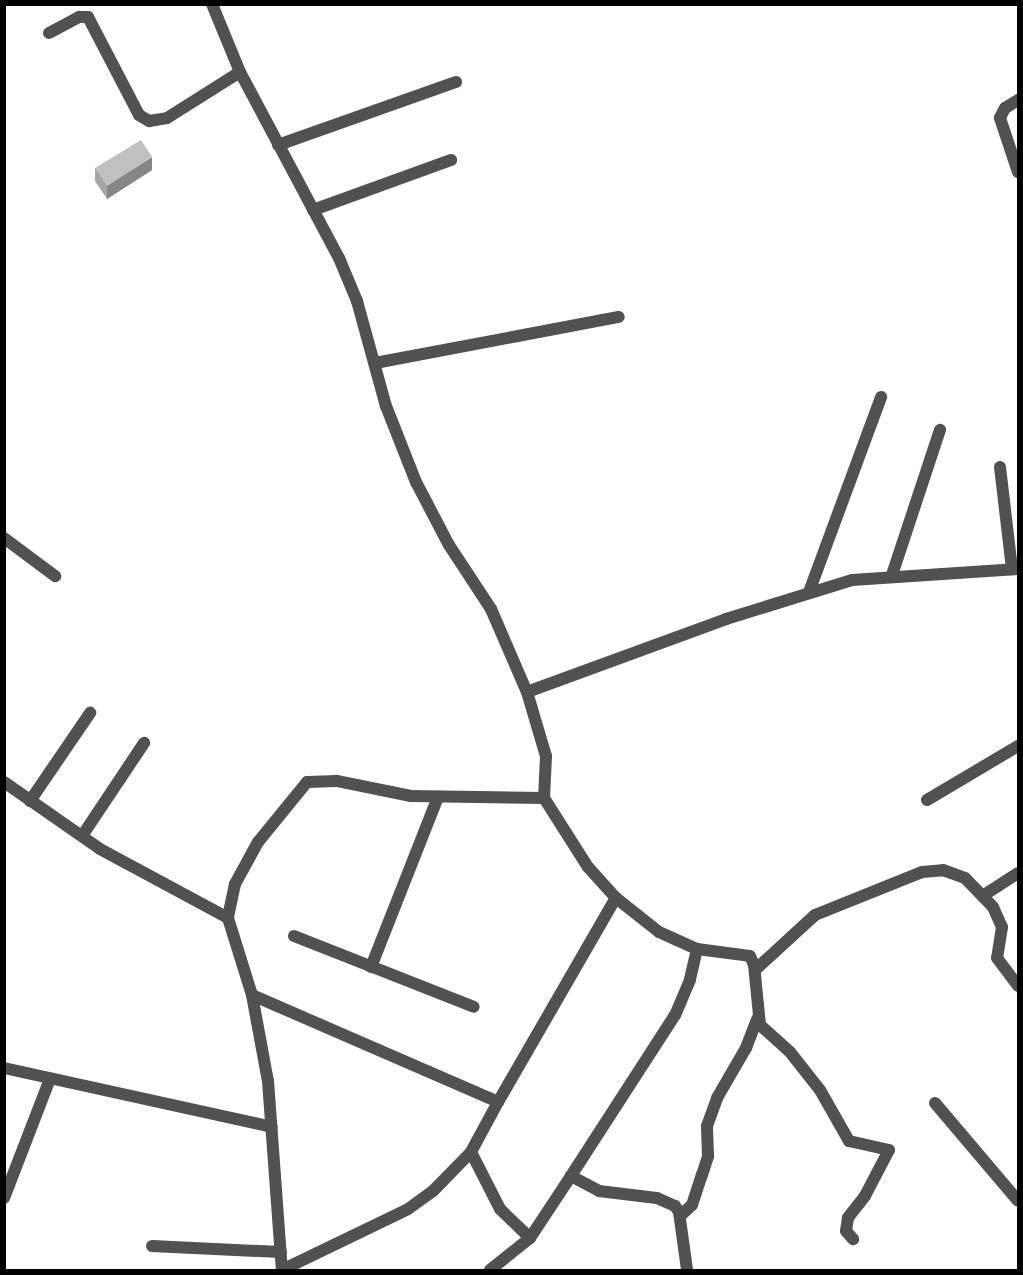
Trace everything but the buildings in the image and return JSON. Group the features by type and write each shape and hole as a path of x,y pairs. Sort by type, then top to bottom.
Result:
{"street":[{"path":"212,4 240,72 348,278 386,406 416,482 449,545 491,609 527,692 544,741 544,798 588,867 616,898 659,932 697,949 745,954 752,960 757,1019 746,1048 717,1098 707,1126 708,1156 702,1175 692,1205 680,1215"},
{"path":"49,33 79,17 88,17 139,115 149,121 167,118 240,72"},
{"path":"278,145 456,82"},
{"path":"1018,100 1005,108 1000,118 1018,172"},
{"path":"313,210 451,160"},
{"path":"375,363 619,317"},
{"path":"809,592 881,397"},
{"path":"892,575 940,430"},
{"path":"527,692 809,592 852,580 892,575 1015,569 1000,467"},
{"path":"4,538 55,576"},
{"path":"30,801 90,713"},
{"path":"82,836 144,743"},
{"path":"927,800 1018,746"},
{"path":"544,798 438,797 379,792 337,781 307,782 249,858 235,884 228,918 252,995 272,1127 282,1270 408,1209 433,1191 471,1152 616,898"},
{"path":"4,782 139,872 228,918"},
{"path":"372,967 438,797"},
{"path":"754,970 815,915 922,872 952,872 984,895 1000,920 997,958 1018,987"},
{"path":"984,895 1018,873"},
{"path":"294,936 474,1007"},
{"path":"490,1270 530,1238 675,1015 690,980 697,949"},
{"path":"252,995 498,1102"},
{"path":"757,1019 820,1090 849,1141 889,1150 865,1196 848,1218 846,1231 853,1239"},
{"path":"4,1068 272,1127"},
{"path":"4,1198 50,1079"},
{"path":"935,1103 1018,1201"},
{"path":"471,1152 500,1209 530,1238"},
{"path":"571,1176 616,1196 665,1200 675,1206 680,1215 687,1270"},
{"path":"152,1246 281,1252"}]}
